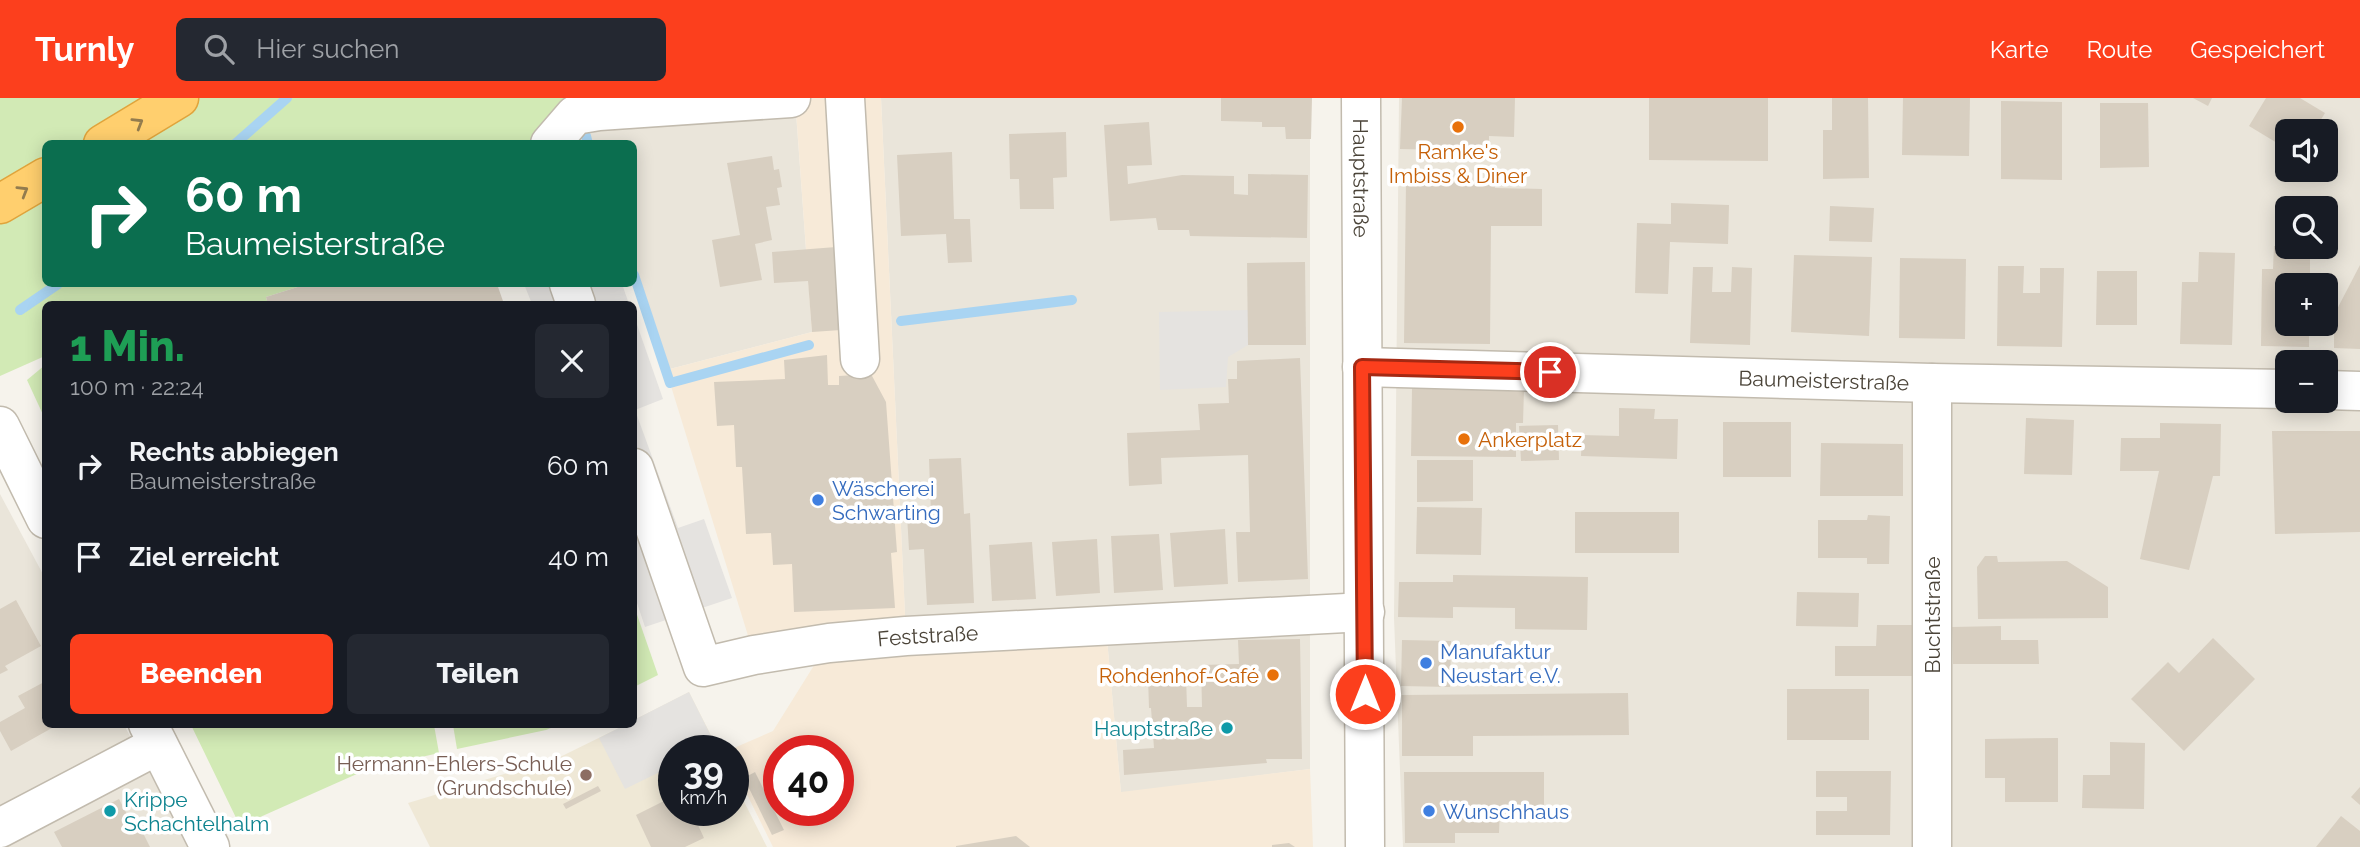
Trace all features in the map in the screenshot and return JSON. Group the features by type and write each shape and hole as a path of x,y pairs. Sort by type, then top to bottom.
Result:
{"highway":[{"path":"110,140 179,98"},
{"path":"0,204 42,179"}],"street":[{"path":"553,140 575,115 791,98"},
{"path":"845,98 860,359"},
{"name":"Hauptstraße","path":"1361,98 1365,847"},
{"name":"Baumeisterstraße","path":"1362,367 1932,383 2275,389"},
{"name":"Buchtstraße","path":"1932,383 1932,847"},
{"path":"2338,390 2360,391"},
{"path":"0,426 42,511"},
{"name":"Feststraße","path":"637,477 703,667 754,655 829,643 906,636 1365,612"},
{"path":"0,828 153,735 210,847"}],"shaded area":[{"path":"572,98 795,99 812,332 666,370 637,284 637,140 587,140"},
{"path":"795,98 881,98 906,635 1105,617 1121,792 1310,769 1313,847 773,847 749,798 749,741 763,735 763,826 854,826 854,735 764,735 773,731 828,643 754,655 666,370 812,332"},
{"path":"881,98 1310,98 1310,769 1121,793 1105,617 906,636"},
{"path":"1399,98 2360,98 2360,847 1403,847 1394,618"},
{"path":"525,287 623,287 628,301 531,301"},
{"path":"1248,310 1248,345 1228,357 1226,387 1160,390 1159,312"},
{"path":"637,325 663,399 637,409"},
{"path":"637,415 678,528 704,519 732,598 645,627 637,603"},
{"path":"0,494 42,572 42,728 126,728 190,847 0,847"},
{"name":"Hermann-Ehlers-Schule (Grundschule)","path":"689,692 711,735 658,735 658,826 749,826 749,812 767,847 430,847 408,803 560,757 619,728 637,728 637,718"},
{"path":"689,692 710,735 658,735 658,773 625,789 599,738 619,728 637,728 637,718"}],"green space":[{"path":"0,98 572,98 551,140 42,140 42,287 298,287 266,297 267,301 42,301 42,357 0,376"},
{"path":"42,368 42,412 27,380"},
{"path":"637,615 658,675 637,686"},
{"path":"192,728 435,728 439,753 368,769 240,826"},
{"path":"454,728 551,728 546,730 457,749"}],"building":[{"path":"1221,98 1312,98 1311,139 1286,139 1285,127 1262,127 1262,122 1221,121"},
{"name":"Ramke's Imbiss & Diner","path":"1402,98 1515,98 1514,137 1489,136 1489,151 1400,149"},
{"path":"1649,98 1768,98 1768,161 1649,160"},
{"path":"1832,98 1868,98 1869,178 1823,179 1823,130 1832,130"},
{"path":"1903,98 1970,98 1969,156 1902,155"},
{"path":"2193,98 2212,98 2208,106"},
{"path":"2266,98 2300,98 2325,113 2321,119 2275,119 2275,142 2249,126"},
{"path":"2001,101 2062,102 2062,180 2001,179"},
{"path":"2100,103 2148,103 2149,167 2100,168"},
{"path":"1149,122 1152,165 1127,166 1128,184 1182,175 1234,176 1234,194 1248,195 1248,174 1308,175 1307,238 1190,236 1189,230 1158,230 1156,218 1110,221 1104,125"},
{"path":"1066,132 1067,177 1053,178 1054,209 1020,209 1019,179 1010,179 1009,134"},
{"path":"952,152 954,219 970,219 972,262 948,263 946,234 901,236 897,155"},
{"path":"772,156 774,170 779,169 782,187 777,188 780,205 766,207 772,240 755,244 762,280 720,287 712,240 740,235 727,163"},
{"path":"1406,182 1494,183 1495,188 1542,189 1542,226 1491,226 1490,344 1404,343"},
{"path":"1671,203 1729,205 1728,244 1670,242 1668,294 1635,293 1637,223 1671,224"},
{"path":"1830,206 1874,208 1872,242 1829,241"},
{"path":"2274,246 2275,259 2310,259 2310,273 2275,273 2275,336 2309,336 2309,347 2261,346 2262,269 2273,269"},
{"path":"836,247 841,330 812,332 808,281 774,283 772,252"},
{"path":"2199,252 2235,253 2232,345 2180,344 2182,282 2198,282"},
{"path":"1794,255 1872,257 1869,336 1791,332"},
{"path":"1900,258 1966,259 1965,339 1899,338"},
{"path":"1305,262 1306,345 1248,345 1247,263"},
{"path":"2360,265 2360,349 2334,348 2334,336 2338,336 2338,307"},
{"path":"1998,266 2024,266 2023,293 2040,293 2040,268 2064,268 2062,347 1997,346"},
{"path":"1693,267 1713,267 1712,292 1731,292 1732,267 1752,268 1750,345 1690,343"},
{"path":"2097,271 2137,271 2137,325 2096,325"},
{"path":"298,287 498,287 503,301 267,301 266,297"},
{"name":"Wäscherei Schwarting","path":"827,355 828,385 839,385 839,376 871,374 886,402 897,552 891,553 895,608 794,612 792,564 773,565 771,533 746,534 742,467 736,467 734,425 717,426 714,382 785,379 784,360"},
{"path":"1300,358 1308,579 1238,582 1236,532 1250,532 1248,455 1161,458 1162,484 1129,486 1127,433 1200,430 1198,404 1229,403 1228,379 1237,379 1237,361"},
{"name":"Ankerplatz","path":"1412,388 1524,389 1523,423 1516,423 1516,457 1411,456"},
{"path":"1619,408 1655,409 1654,419 1678,419 1677,459 1581,456 1582,435 1619,436"},
{"path":"2026,418 2074,420 2072,475 2024,474"},
{"path":"1723,422 1791,422 1791,477 1723,477"},
{"path":"2160,423 2221,424 2220,476 2213,476 2189,570 2140,559 2159,471 2120,471 2121,438 2160,438"},
{"path":"1558,425 1559,460 1521,461 1519,426"},
{"path":"2272,431 2360,431 2360,532 2275,534"},
{"path":"1821,443 1903,444 1903,496 1820,496"},
{"path":"961,458 964,514 970,513 974,603 927,605 924,549 909,550 907,515 931,514 929,459"},
{"path":"1417,460 1473,460 1473,501 1417,502"},
{"path":"1417,507 1482,508 1481,555 1416,554"},
{"path":"1575,512 1679,512 1679,553 1575,553"},
{"path":"1868,515 1890,516 1889,564 1867,564 1867,558 1818,558 1818,520 1867,520"},
{"path":"1225,529 1228,584 1174,587 1170,533"},
{"path":"1159,534 1163,590 1114,593 1111,536"},
{"path":"1097,539 1100,593 1056,596 1052,542"},
{"path":"1032,542 1036,599 992,601 989,545"},
{"path":"1985,556 1997,556 1998,562 2067,561 2108,587 2108,618 1978,619 1977,567"},
{"path":"1453,575 1588,577 1587,630 1515,629 1515,608 1453,607 1453,618 1398,617 1399,582 1453,582"},
{"path":"1797,592 1859,593 1858,627 1796,626"},
{"path":"16,600 41,646 5,666 8,670 0,674 0,609"},
{"path":"1877,625 1916,625 1915,676 1835,676 1835,646 1876,646"},
{"path":"2001,626 2001,640 2038,640 2039,664 1953,664 1952,627"},
{"path":"2213,638 2255,679 2184,751 2131,699 2168,662 2179,673"},
{"path":"1300,639 1302,759 1266,759 1267,763 1124,775 1123,750 1154,748 1148,677 1186,676 1187,707 1202,707 1201,665 1239,664 1238,640"},
{"name":"Manufaktur Neustart e.V.","path":"1402,640 1451,641 1450,687 1401,686"},
{"path":"42,683 42,728 52,728 11,751 0,731 0,722 25,708 18,696"},
{"path":"1787,689 1869,689 1869,740 1787,740"},
{"path":"1628,693 1629,735 1473,736 1473,756 1402,756 1402,695"},
{"path":"2058,738 2058,802 2005,802 2005,778 1985,778 1985,739"},
{"path":"2110,742 2145,743 2144,809 2082,808 2083,775 2110,775"},
{"path":"1816,771 1891,771 1890,835 1816,835 1816,811 1847,811 1847,797 1816,797"},
{"path":"755,772 763,788 763,817 749,788 749,775"},
{"path":"1404,772 1544,772 1544,806 1500,807 1499,833 1455,833 1455,843 1405,843"},
{"path":"598,786 601,791 566,809 563,804"},
{"path":"2360,787 2360,805 2351,797"},
{"name":"Krippe Schachtelhalm","path":"119,799 133,826 138,823 150,847 62,847 54,832"},
{"path":"658,804 658,826 698,826 704,838 685,847 651,847 636,815"},
{"path":"2341,816 2360,831 2360,847 2316,847"},
{"path":"768,826 782,826 784,830 772,835"},
{"path":"1016,836 1030,847 956,847 956,846"},
{"path":"1289,843 1295,847 1272,847 1272,845"}],"waterway":[{"path":"240,140 287,98"},
{"path":"586,136 587,140"},
{"path":"637,284 670,383 809,345"},
{"path":"20,310 54,287"},
{"path":"901,321 1072,300"}],"place":[{"name":"Ramke's Imbiss & Diner","path":"1458,127"},
{"name":"Ankerplatz","path":"1464,439"},
{"name":"Wäscherei Schwarting","path":"818,500"},
{"name":"Manufaktur Neustart e.V.","path":"1426,663"},
{"name":"Rohdenhof-Café","path":"1273,675"},
{"name":"Hauptstraße","path":"1227,728"},
{"name":"Hermann-Ehlers-Schule (Grundschule)","path":"586,775"},
{"name":"Krippe Schachtelhalm","path":"110,811"},
{"name":"Wunschhaus","path":"1429,811"}],"route":[{"path":"1365,694 1362,367 1550,372"}]}
